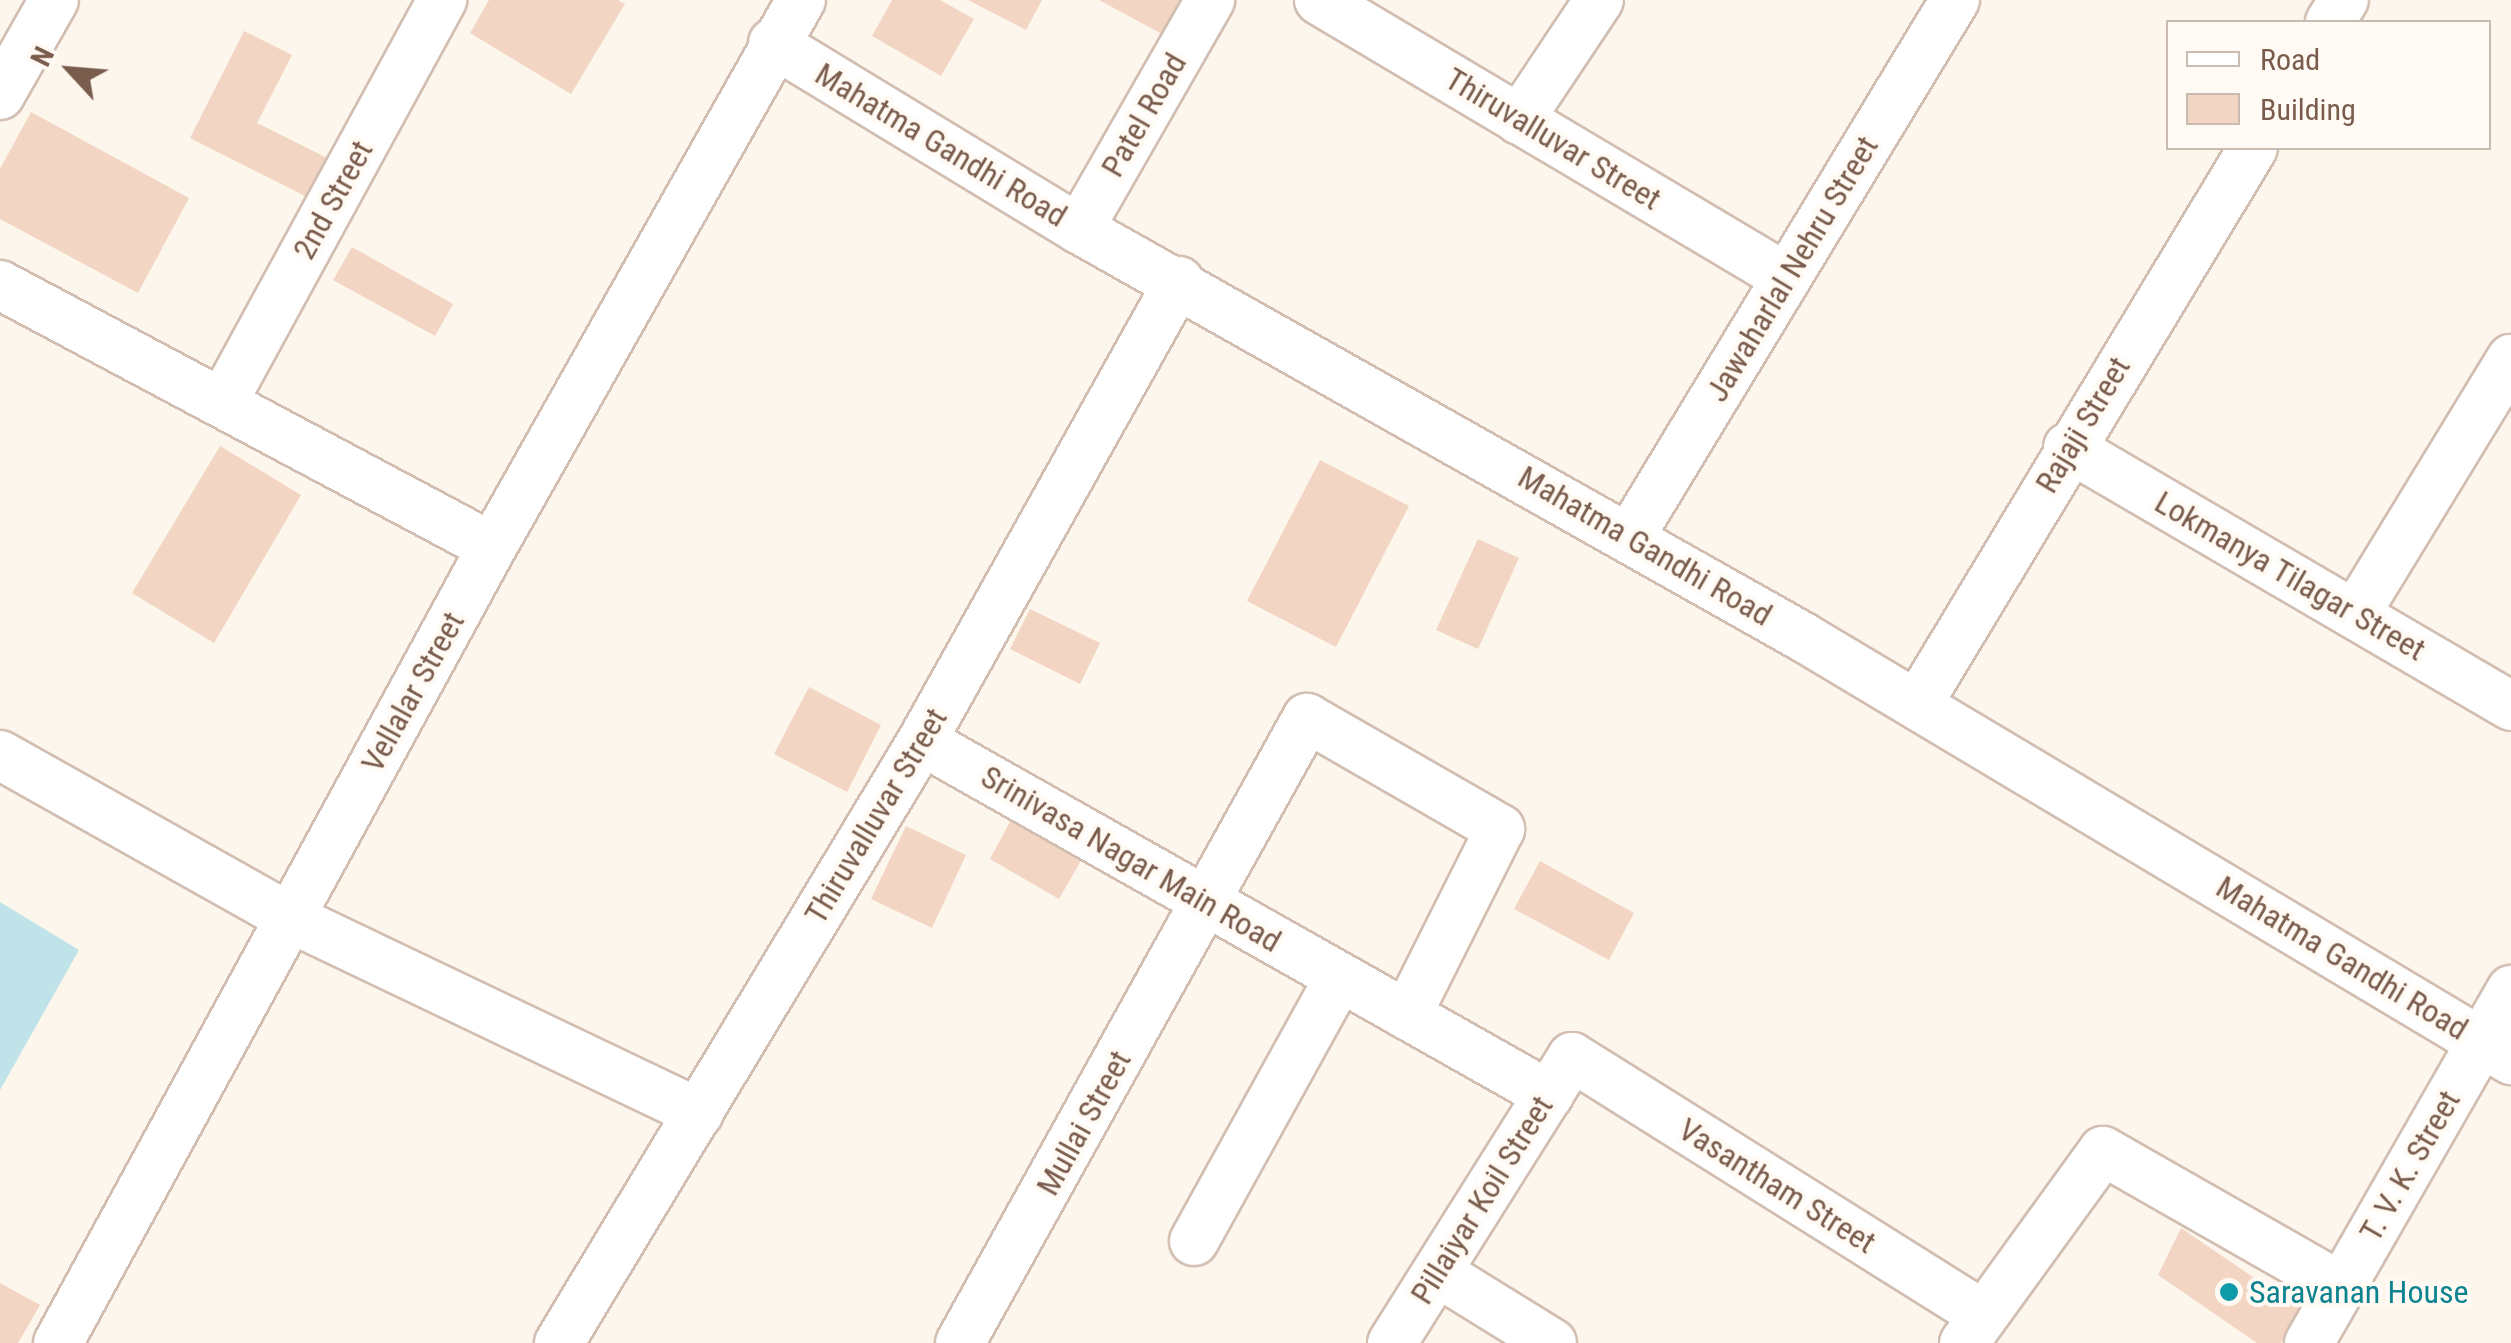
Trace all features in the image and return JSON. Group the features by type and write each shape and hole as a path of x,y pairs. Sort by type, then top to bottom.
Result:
{"street":[{"path":"0,96 54,0"},
{"name":"2nd Street","path":"224,400 442,0"},
{"name":"Vellalar Street","path":"58,1343 492,547 773,43 801,0"},
{"name":"Patel Road","path":"1078,229 1210,0"},
{"name":"Thiruvalluvar Street","path":"1319,0 1787,278"},
{"path":"1519,120 1599,0"},
{"name":"Jawaharlal Nehru Street","path":"1629,538 1955,0"},
{"name":"Mahatma Gandhi Road","path":"773,43 1078,229 1179,281 1629,538 2496,1051"},
{"name":"Rajaji Street","path":"1917,705 2068,446 2252,150"},
{"name":"Thiruvalluvar Street","path":"559,1343 922,741 1179,281"},
{"path":"0,284 224,400 492,547"},
{"path":"2356,613 2511,359"},
{"name":"Lokmanya Tilagar Street","path":"2068,446 2511,706"},
{"name":"Mullai Street","path":"960,1343 1307,718 1500,829 1407,1016"},
{"name":"Srinivasa Nagar Main Road","path":"922,741 1407,1016"},
{"path":"0,754 290,918 699,1113"},
{"path":"1194,1240 1339,978"},
{"name":"T. V. K. Street","path":"2309,1343 2341,1287 2496,1051 2511,990"},
{"name":"Vasantham Street","path":"1407,1016 1560,1076 1974,1329"},
{"name":"Pillaiyar Koil Street","path":"1392,1343 1560,1076"},
{"path":"1974,1329 2103,1151 2341,1287"},
{"path":"1437,1272 1552,1343"}],"water":[{"path":"0,902 79,950 0,1090"}],"building":[{"path":"489,0 618,0 625,4 571,94 470,33"},
{"path":"892,0 940,0 974,19 941,76 872,36"},
{"path":"968,0 1042,0 1026,30"},
{"path":"1099,0 1194,0 1173,40"},
{"path":"244,31 292,55 257,123 327,158 307,197 190,138"},
{"path":"31,112 189,198 138,293 0,219 0,169"},
{"path":"352,247 453,304 435,336 333,280"},
{"path":"220,446 301,495 214,643 132,593"},
{"path":"1320,460 1409,506 1336,647 1247,601"},
{"path":"1478,539 1519,558 1478,649 1436,630"},
{"path":"1030,609 1100,643 1080,684 1010,649"},
{"path":"809,687 881,725 847,792 774,754"},
{"path":"1013,816 1083,857 1059,899 990,859"},
{"path":"906,826 966,855 932,928 871,899"},
{"path":"1540,861 1634,913 1609,960 1514,909"},
{"name":"Saravanan House","path":"2181,1228 2300,1309 2281,1343 2257,1343 2158,1275"},
{"path":"0,1283 40,1305 18,1343 0,1343"}],"place":[{"name":"Saravanan House","path":"2229,1292"}]}
